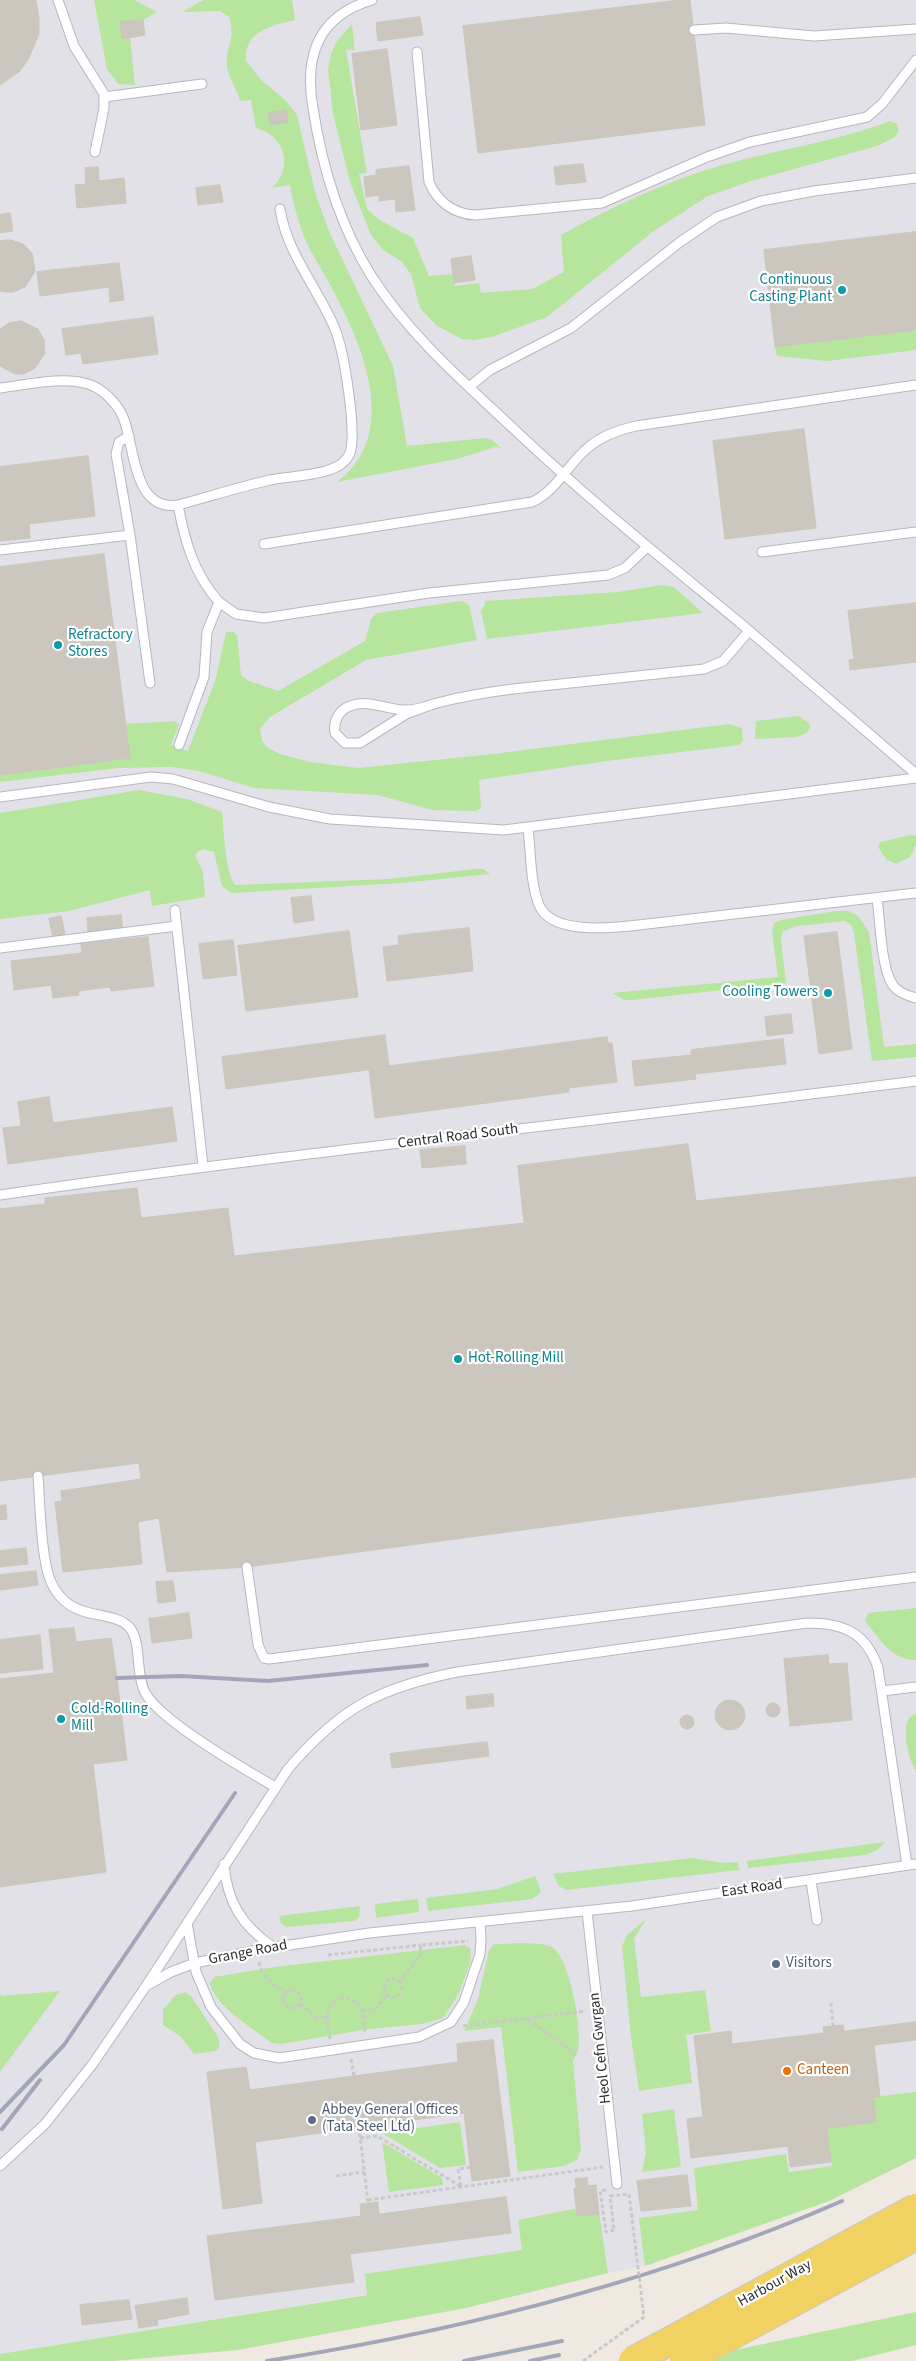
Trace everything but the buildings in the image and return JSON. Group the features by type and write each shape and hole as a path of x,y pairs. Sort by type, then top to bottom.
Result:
{"main road":[{"name":"Harbour Way","path":"634,2361 916,2208"},
{"name":"Harbour Way","path":"684,2361 916,2236"}],"lane":[{"path":"58,0 74,46 102,90 104,97 96,152"},
{"path":"372,0 358,4 333,21 314,50 310,84 321,151 343,220 372,277 405,323 469,386 564,474 916,776"},
{"path":"694,30 726,28 814,36 916,29"},
{"path":"416,52 429,182 435,194 444,204 462,213 475,215 602,203 707,158 750,142 867,117 882,104 916,60"},
{"path":"104,97 202,84"},
{"path":"469,386 490,370 570,328 680,242 717,217 761,201 814,191 916,178"},
{"path":"0,388 60,381 94,386 107,396 123,416 135,466 145,491 162,504 178,505 267,481 332,468 343,463 350,452 350,411 345,370 336,332 322,301 288,242 280,209"},
{"path":"264,544 523,504 543,496 588,447 600,438 618,430 916,385"},
{"path":"129,436 119,442 116,454 130,535 150,683"},
{"path":"178,505 185,540 204,583 220,602 236,614 264,618 429,593 608,575 624,568 647,547"},
{"path":"762,552 916,532"},
{"path":"0,550 130,535"},
{"path":"179,745 204,678 207,632 220,602"},
{"path":"433,704 406,714 360,743 345,743 335,733 334,724 339,714 355,704 404,710 433,704 513,689 704,670 723,660 749,631"},
{"path":"0,797 151,777 173,780 269,807 330,819 490,830 528,828 916,776"},
{"path":"528,828 536,890 540,906 552,919 569,926 617,927 916,893"},
{"path":"877,898 890,982 899,992 916,998"},
{"path":"176,910 203,1166"},
{"path":"0,948 177,926"},
{"name":"Central Road South","path":"0,1195 203,1166 662,1113 916,1081"},
{"path":"38,1476 48,1573 59,1595 67,1604 78,1610 110,1618 127,1626 134,1638 142,1686 153,1704 181,1726 275,1787"},
{"path":"248,1567 258,1644 264,1658 269,1659 916,1577"},
{"path":"146,1986 275,1787 300,1755 322,1734 361,1704 401,1685 457,1672 820,1623 849,1630 867,1644 873,1653 878,1668 912,1865"},
{"path":"882,1691 916,1687"},
{"path":"224,1864 228,1891 235,1911 250,1930 273,1947"},
{"name":"East Road","path":"587,1912 912,1865"},
{"path":"811,1881 817,1920"},
{"name":"Grange Road","path":"0,2166 46,2124 92,2065 146,1986 171,1972 194,1963 273,1947 369,1932 587,1912"},
{"name":"Heol Cefn Gwrgan","path":"587,1912 617,2184"},
{"path":"187,1923 194,1963 206,1998 225,2028 240,2044 266,2057 293,2058 419,2037 451,2022 464,2002 480,1954 480,1922"}],"path":[{"path":"326,1955 481,1939"},
{"path":"399,1982 420,1956 420,1946"},
{"path":"268,1961 259,1962 261,1972 285,1993"},
{"path":"391,1979 399,1982 402,1987 400,1993 393,1997 387,1995 384,1990 386,1982 391,1979"},
{"path":"293,1990 299,1993 301,1998 300,2004 295,2008 289,2008 283,2001 285,1993 293,1990"},
{"path":"362,2012 374,2010 387,1995"},
{"path":"330,2036 328,2017 331,2005 342,1998 353,1999 362,2012 365,2030"},
{"path":"831,2003 833,2026"},
{"path":"300,2004 316,2017 328,2017"},
{"path":"451,2022 463,2026 597,2010"},
{"path":"526,2018 576,2054"},
{"path":"352,2059 354,2076"},
{"path":"359,2127 368,2201 615,2165"},
{"path":"360,2138 376,2136 461,2187"},
{"path":"461,2187 458,2169 470,2167"},
{"path":"336,2176 364,2172"},
{"path":"583,2361 644,2317 629,2194 610,2196 614,2230 606,2232 600,2191 618,2188 617,2184"}],"shaded area":[{"path":"0,0 916,0 916,2131 652,2264 608,2273 602,2238 400,2289 0,2354"}],"green space":[{"path":"94,0 134,0 157,12 143,20 120,23 122,39 130,38 135,85 118,84 107,69"},
{"path":"204,0 292,0 295,20 269,27 254,36 246,51 246,61 261,80 285,100 297,115 315,192 328,229 393,366 407,446 485,438 492,440 501,448 495,447 457,459 337,482 356,463 367,442 371,418 371,394 366,369 348,320 304,237 290,185 272,188 279,180 283,171 283,153 280,145 274,138 256,128 251,100 240,101 229,76 227,55 232,32 229,17 220,11 182,12"},
{"path":"352,24 355,50 346,50 367,173 359,174 367,209 378,219 413,238 429,276 453,274 455,286 479,283 481,293 532,289 564,272 561,235 613,208 666,184 726,164 844,136 890,121 897,124 899,130 895,137 877,146 751,181 708,196 654,231 547,317 492,337 474,340 462,339 437,326 420,308 411,274 401,261 383,250 371,235 350,182 333,114 328,69 336,42"},
{"path":"916,330 916,350 827,361 777,356 775,347"},
{"path":"661,585 674,587 703,613 487,639 481,611 486,601 618,592"},
{"path":"462,601 469,605 477,640 366,660 270,717 260,729 262,741 267,747 280,754 310,762 358,768 493,754 729,724 742,728 743,740 739,745 607,761 479,780 481,808 475,811 432,810 378,795 254,788 199,771 171,767 119,768 0,782 0,775 129,758 125,724 174,721 179,724 171,745 188,751 216,678 226,632 234,632 237,635 241,675 247,680 278,691 365,641 371,619 377,613"},
{"path":"799,716 809,723 810,727 807,733 797,737 755,739 756,721"},
{"path":"139,790 187,799 222,812 227,862 232,880 236,885 388,879 476,869 483,869 490,874 401,883 232,893 222,886 214,852 204,849 197,852 196,857 203,872 205,897 152,906 150,890 69,911 0,919 0,813"},
{"path":"911,835 916,836 916,845 910,857 896,864 887,860 878,847 880,842"},
{"path":"836,911 848,911 858,916 869,932 884,1047 916,1044 916,1057 872,1061 854,933 851,925 845,921 797,926 783,931 781,939 786,983 633,1000 624,1000 612,993 778,977 772,932 774,923 781,920"},
{"path":"916,1608 916,1660 900,1657 893,1653 865,1621 868,1613"},
{"path":"916,1713 916,1770 908,1752 906,1729 909,1718"},
{"path":"885,1842 877,1850 865,1855 748,1868 747,1861"},
{"path":"692,1858 724,1863 738,1862 739,1870 566,1890 559,1886 553,1874"},
{"path":"535,1876 541,1891 532,1899 428,1911 426,1898 497,1889"},
{"path":"418,1899 419,1912 376,1918 375,1904"},
{"path":"360,1906 359,1917 354,1921 286,1927 281,1923 279,1916"},
{"path":"646,1919 634,1939 641,1997 705,1990 711,2031 686,2035 692,2083 639,2091 631,2037 622,1946 627,1935"},
{"path":"533,1943 552,1947 564,1965 569,1980 574,1996 579,2028 578,2050 573,2061 581,2149 577,2160 564,2166 518,2172 501,2027 464,2031 478,1999 489,1950 494,1944"},
{"path":"465,1945 470,1948 471,1961 459,1993 444,2017 422,2024 369,2029 281,2044 272,2043 226,2008 213,1991 210,1983 214,1977 275,1967"},
{"path":"0,1991 1,1996 60,1991 0,2072"},
{"path":"185,1992 191,1996 218,2037 220,2046 216,2051 194,2054 180,2036 163,2025 163,2009 176,1995"},
{"path":"916,2092 916,2158 829,2201 645,2266 639,2218 698,2210 694,2168 786,2154 789,2172 832,2166 827,2128 876,2122 873,2097"},
{"path":"674,2109 681,2167 642,2172 646,2152 642,2114"},
{"path":"460,2122 466,2165 440,2168 382,2133"},
{"path":"382,2142 442,2178 443,2185 389,2192"},
{"path":"598,2204 608,2273 466,2308 238,2350 113,2361 0,2361 0,2354 367,2295 365,2274 522,2250 518,2220"},
{"path":"916,2312 916,2345 852,2361 715,2361 735,2350"}],"railway":[{"path":"117,1678 181,1676 268,1681 427,1665"},
{"path":"0,2112 64,2045 235,1793"},
{"path":"2,2129 40,2080"},
{"path":"267,2361 341,2349 414,2334 560,2299 631,2279 702,2255 773,2230 842,2201"},
{"path":"464,2361 562,2341"},
{"path":"530,2361 559,2355"}],"place":[{"name":"Continuous Casting Plant","path":"842,290"},
{"name":"Refractory Stores","path":"58,645"},
{"name":"Cooling Towers","path":"828,993"},
{"name":"Hot-Rolling Mill","path":"458,1359"},
{"name":"Cold-Rolling Mill","path":"61,1719"},
{"name":"Visitors","path":"776,1964"},
{"name":"Canteen","path":"787,2071"},
{"name":"Abbey General Offices (Tata Steel Ltd)","path":"312,2120"}]}
